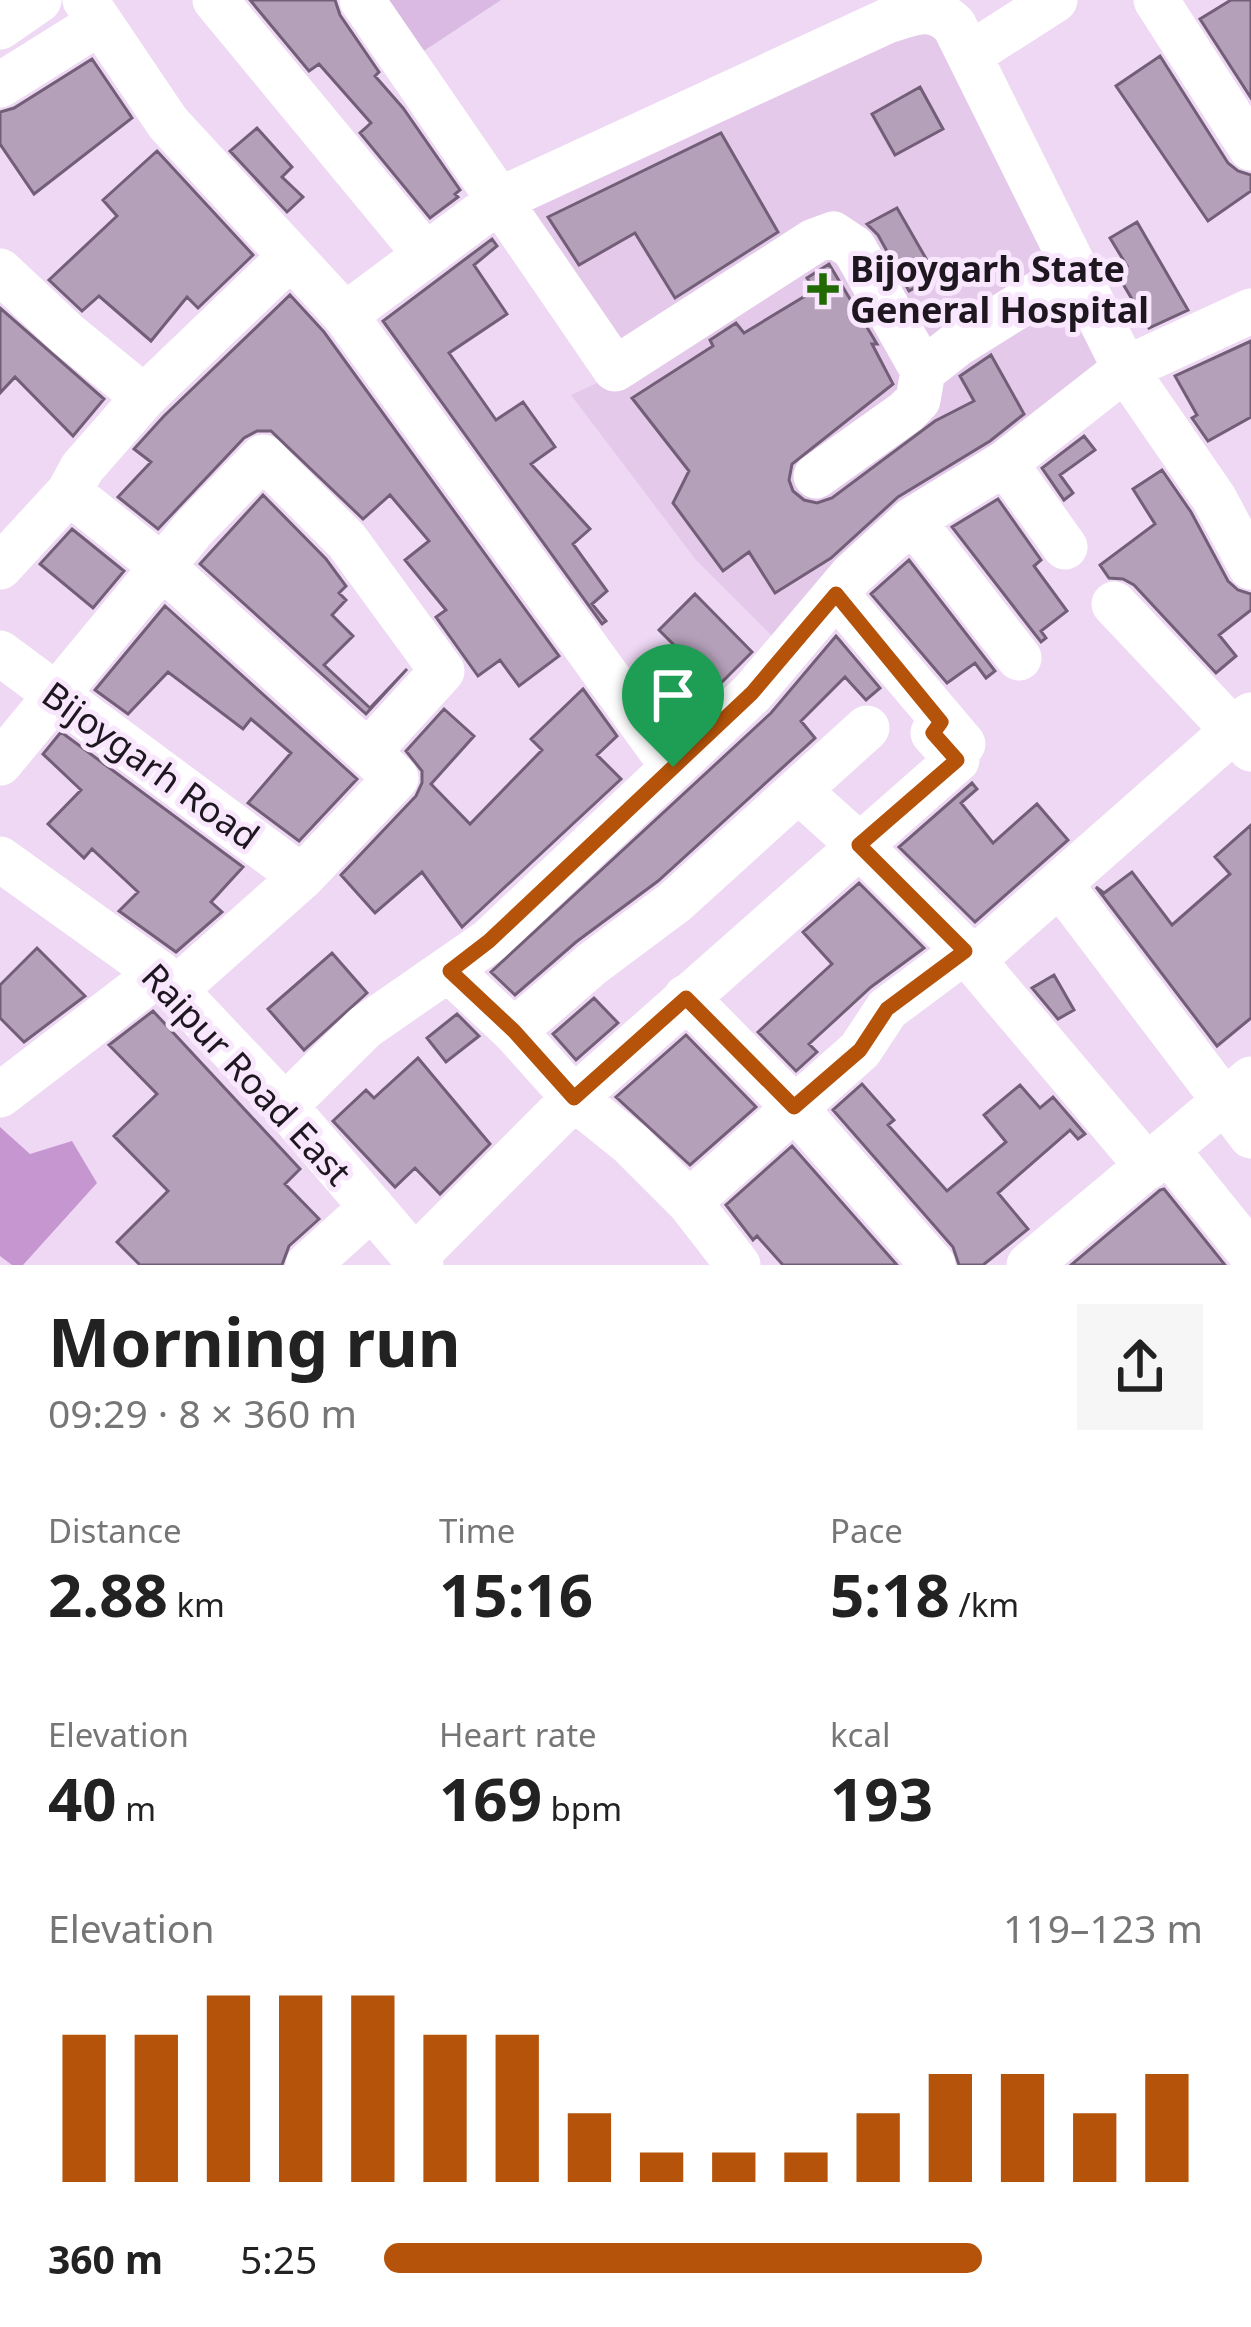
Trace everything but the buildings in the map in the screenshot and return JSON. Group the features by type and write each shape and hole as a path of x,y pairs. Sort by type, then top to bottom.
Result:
{"street":[{"path":"0,28 39,0"},
{"path":"215,0 426,255"},
{"path":"362,0 615,369 814,241 833,234 854,248 922,371 918,400 816,476"},
{"path":"969,55 1055,0"},
{"path":"1156,0 1251,148"},
{"path":"345,315 501,200 930,8 954,25 1125,369 1214,498 1251,567"},
{"path":"0,85 92,12 168,122 345,315 673,767"},
{"path":"0,567 69,492 82,468 144,397 290,258"},
{"path":"922,371 1076,270"},
{"path":"0,271 144,397"},
{"path":"285,1106 365,1028 489,941 752,693 836,594 912,520 1005,463 1125,369 1251,310"},
{"path":"0,763 195,527 263,457 347,541 442,671 369,751"},
{"path":"1005,463 1065,547"},
{"path":"0,1095 167,981 302,877 396,778 165,568 69,492"},
{"path":"912,520 1019,658"},
{"path":"836,594 973,755"},
{"path":"689,1202 860,1050 887,1009 969,955 1246,731 1114,604"},
{"name":"Bijoygarh Road","path":"0,653 302,877"},
{"path":"418,1261 574,1098 957,760 933,733 941,722"},
{"path":"514,1031 674,902 867,728"},
{"path":"800,792 969,955 1251,1254"},
{"name":"Raipur Road East","path":"0,859 167,981 285,1106 418,1261"},
{"path":"1053,1258 1157,1159 1242,1106 1060,884"},
{"path":"450,971 514,1031 574,1098 631,1144 689,1202 738,1265"},
{"path":"686,998 794,1107 933,1265"},
{"path":"308,1265 372,1208"}],"shaded area":[{"path":"374,0 501,0 413,58"},
{"name":"Bijoygarh State General Hospital","path":"939,23 1123,378 782,646 696,560 571,395 621,372 516,207 890,30"},
{"path":"0,1127 30,1154 72,1141 97,1183 23,1265 12,1265 0,1256"}],"place":[{"name":"Bijoygarh State General Hospital","path":"823,289"}],"route":[{"path":"836,594 941,722 933,733 957,760 859,845 965,951 887,1009 860,1050 794,1107 686,998 574,1098 514,1031 450,971 489,941 673,767 752,693 836,594"}]}
